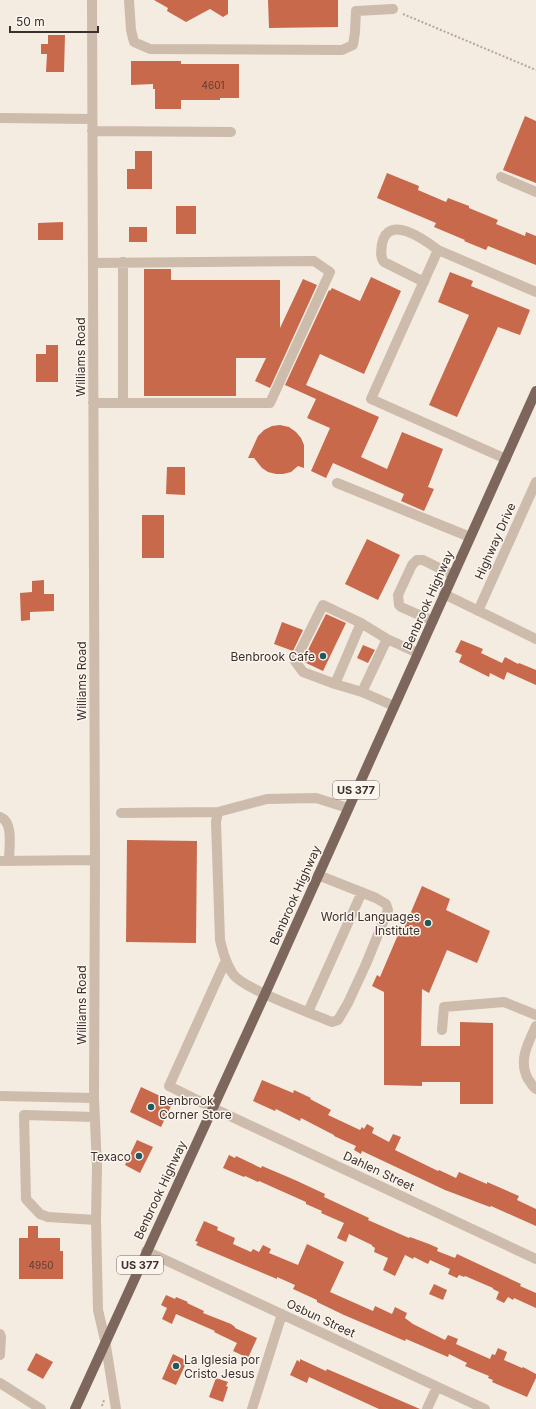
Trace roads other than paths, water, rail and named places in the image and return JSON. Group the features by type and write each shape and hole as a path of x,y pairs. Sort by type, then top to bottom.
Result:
{"main road":[{"name":"Benbrook Highway","path":"74,1409 266,994 536,391"}],"street":[{"name":"Williams Road","path":"92,0 95,860 94,1117 97,1167 96,1220 98,1310 105,1340 116,1409"},
{"path":"129,0 131,30 134,42 150,49 342,50 353,45 356,11 393,10"},
{"path":"0,118 92,119"},
{"path":"92,131 231,132"},
{"path":"501,178 536,192"},
{"path":"424,282 384,262 381,253 382,241 390,232 395,229 407,231 429,243 438,250 536,292"},
{"path":"438,250 371,399 506,458"},
{"path":"93,263 314,261 330,272 270,403 93,403"},
{"path":"123,262 123,403"},
{"name":"Highway Drive","path":"478,611 536,482"},
{"path":"336,483 470,537"},
{"path":"433,620 401,607 399,605 398,595 412,566 417,560 423,560 453,575"},
{"path":"444,594 536,639"},
{"path":"394,706 362,692 303,672 295,661 323,605 361,623 387,639 418,653"},
{"path":"335,684 361,623"},
{"path":"362,692 387,639"},
{"path":"121,813 218,812 267,799 316,798 348,808"},
{"path":"218,812 216,822 220,940 226,960 234,975 251,987 332,1022 338,1020 348,1003 388,910 386,904 381,901 318,875"},
{"path":"0,817 7,823 10,830 5,861 95,860"},
{"path":"308,1012 362,892"},
{"name":"Dahlen Street","path":"226,960 169,1086 212,1108 536,1259"},
{"path":"442,1030 444,1007 504,1002 536,1015"},
{"path":"536,1026 526,1047 523,1063 525,1074 533,1087 536,1089"},
{"path":"0,1096 94,1098"},
{"path":"94,1117 24,1115 26,1199 40,1214 48,1217 96,1220"},
{"name":"Osbun Street","path":"146,1251 485,1409"},
{"path":"252,1409 282,1314"},
{"path":"0,1334 0,1355"},
{"path":"0,1383 41,1409"},
{"path":"427,1409 437,1387"}],"place":[{"name":"Benbrook Cafe","path":"323,656"},
{"name":"World Languages Institute","path":"428,923"},
{"name":"Benbrook Corner Store","path":"151,1107"},
{"name":"Texaco","path":"139,1156"},
{"name":"La Iglesia por Cristo Jesus","path":"176,1366"}]}
